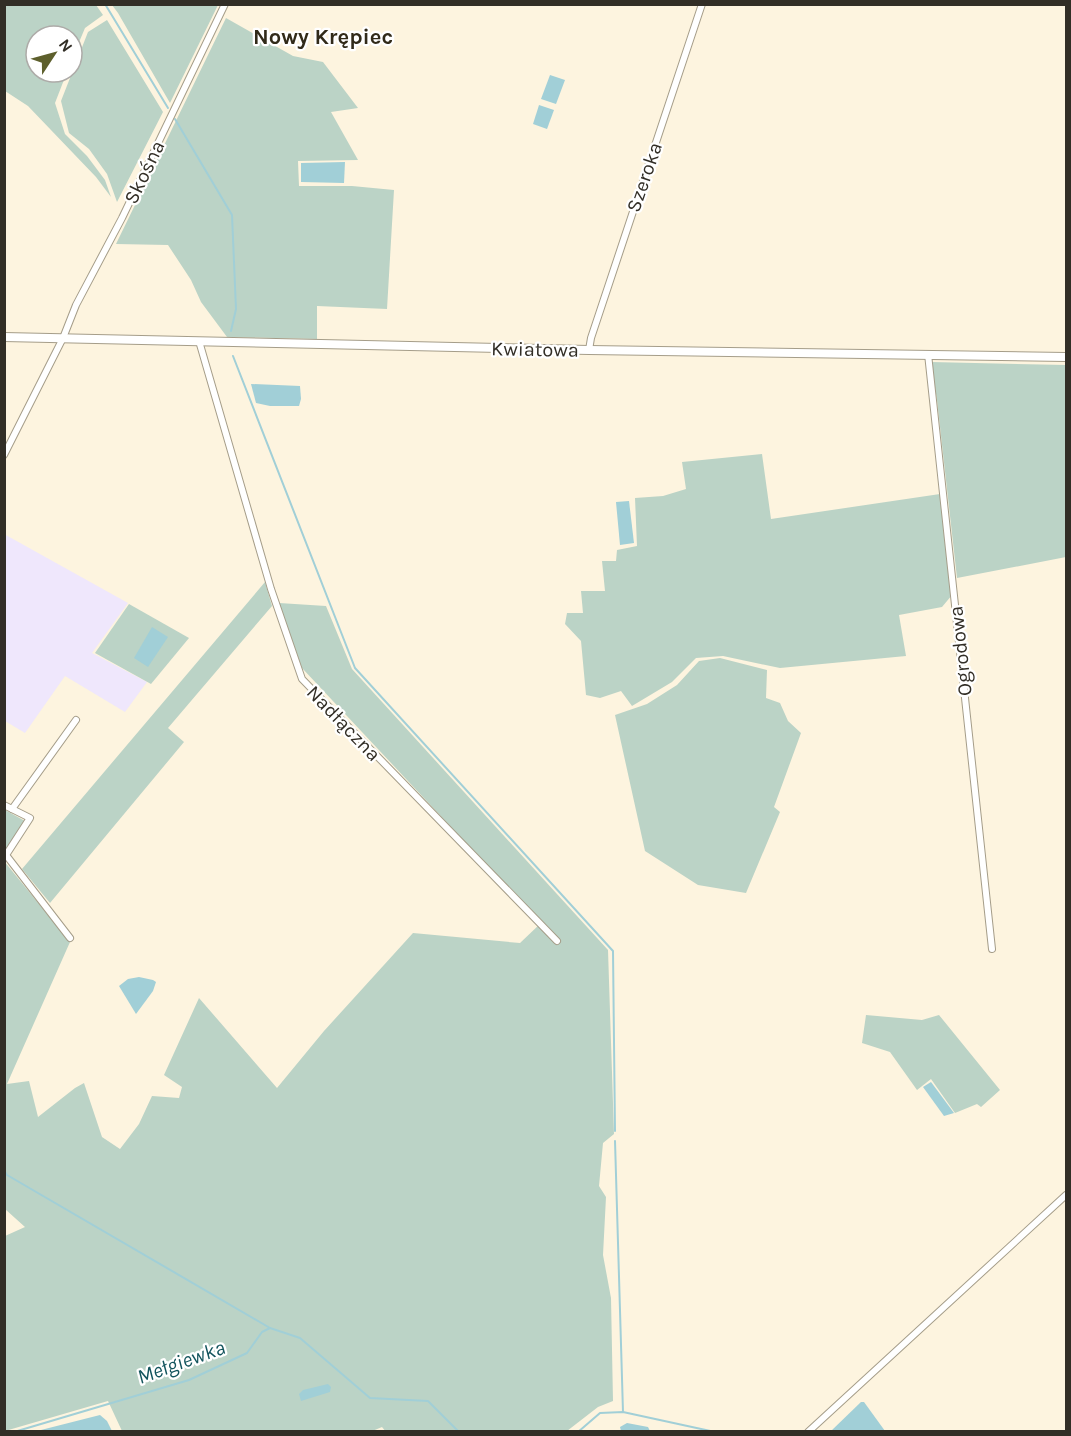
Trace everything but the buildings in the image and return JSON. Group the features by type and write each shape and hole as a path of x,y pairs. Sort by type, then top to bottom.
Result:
{"street":[{"name":"Skośna","path":"4,455 225,4"},
{"name":"Szeroka","path":"589,350 591,338 702,4"},
{"name":"Kwiatowa","path":"4,337 589,350 1066,357"},
{"name":"Nadłączna","path":"199,341 271,589 302,679 557,941"},
{"name":"Ogrodowa","path":"928,354 992,948"},
{"path":"12,809 76,720"},
{"path":"4,805 30,818 6,855 70,938"},
{"path":"808,1431 1066,1195"}],"shaded area":[{"path":"4,534 128,603 92,653 147,682 125,712 65,676 25,733 5,721"}],"green space":[{"path":"4,5 96,5 103,15 84,30 84,24 24,24 24,84 62,84 55,103 65,134 87,156 105,180 111,197 96,177 28,106 5,91"},
{"path":"112,5 218,5 170,103 118,13"},
{"path":"226,18 293,56 323,62 358,108 331,112 358,160 298,161 299,186 352,186 394,190 387,309 317,306 317,339 227,337 201,302 191,280 168,245 116,244"},
{"path":"107,20 163,112 117,202 107,174 89,149 69,133 61,101 68,84 84,84 84,42 88,32"},
{"path":"931,362 1066,365 1066,557 957,578"},
{"path":"762,454 771,519 940,494 952,595 942,607 899,615 906,656 780,668 723,656 696,658 672,682 632,706 621,691 600,698 586,695 581,641 565,624 567,613 583,613 581,591 605,591 602,561 616,561 617,550 637,546 635,498 663,496 686,489 682,462"},
{"path":"265,582 272,606 168,728 184,742 50,903 22,869"},
{"path":"279,603 326,606 352,669 608,950 614,1134 603,1143 599,1186 606,1197 603,1255 611,1298 613,1401 598,1407 567,1431 386,1432 382,1427 370,1432 122,1431 108,1401 5,1431 5,1236 25,1227 5,1209 4,861 70,942 7,1084 29,1081 38,1117 84,1083 102,1137 120,1149 139,1124 152,1096 179,1098 182,1087 164,1075 199,998 277,1088 324,1031 413,933 520,943 541,923 302,668"},
{"path":"129,604 189,638 151,684 95,653"},
{"path":"720,658 767,670 766,698 780,703 788,721 801,733 774,807 780,812 746,893 698,885 645,851 615,715 647,704 677,685 699,661"},
{"path":"5,810 25,821 5,851"},
{"path":"866,1015 922,1020 939,1015 1000,1090 981,1107 977,1104 955,1113 931,1079 917,1090 890,1052 862,1043"}],"water":[{"path":"550,75 565,80 556,104 541,99"},
{"path":"539,105 554,110 547,129 533,124"},
{"path":"345,162 344,183 301,182 301,163"},
{"path":"251,384 300,386 299,406 270,406 256,403"},
{"path":"629,501 634,543 620,545 616,502"},
{"path":"152,627 168,637 148,667 134,658"},
{"path":"139,977 156,982 153,991 136,1014 119,986 128,979"},
{"path":"931,1082 954,1113 944,1116 923,1087"},
{"path":"328,1384 331,1387 330,1392 301,1401 299,1394 303,1390"},
{"path":"861,1402 864,1402 885,1431 831,1431"},
{"path":"100,1415 107,1421 112,1431 37,1431"},
{"path":"627,1423 648,1427 650,1431 621,1431 620,1427"}],"waterway":[{"path":"105,4 168,108"},
{"path":"175,119 232,215 236,309 231,331"},
{"path":"233,356 355,668 613,951 615,1131"},
{"path":"615,1141 623,1412"},
{"path":"4,1170 7,1175 270,1328"},
{"name":"Mełgiewka","path":"14,1432 189,1380 247,1353 262,1332 270,1328 300,1338 370,1398 428,1401 459,1432"},
{"name":"Mełgiewka","path":"578,1432 600,1413 623,1412 715,1432"}],"district":[{"name":"Nowy Krępiec","path":"323,36"}]}
